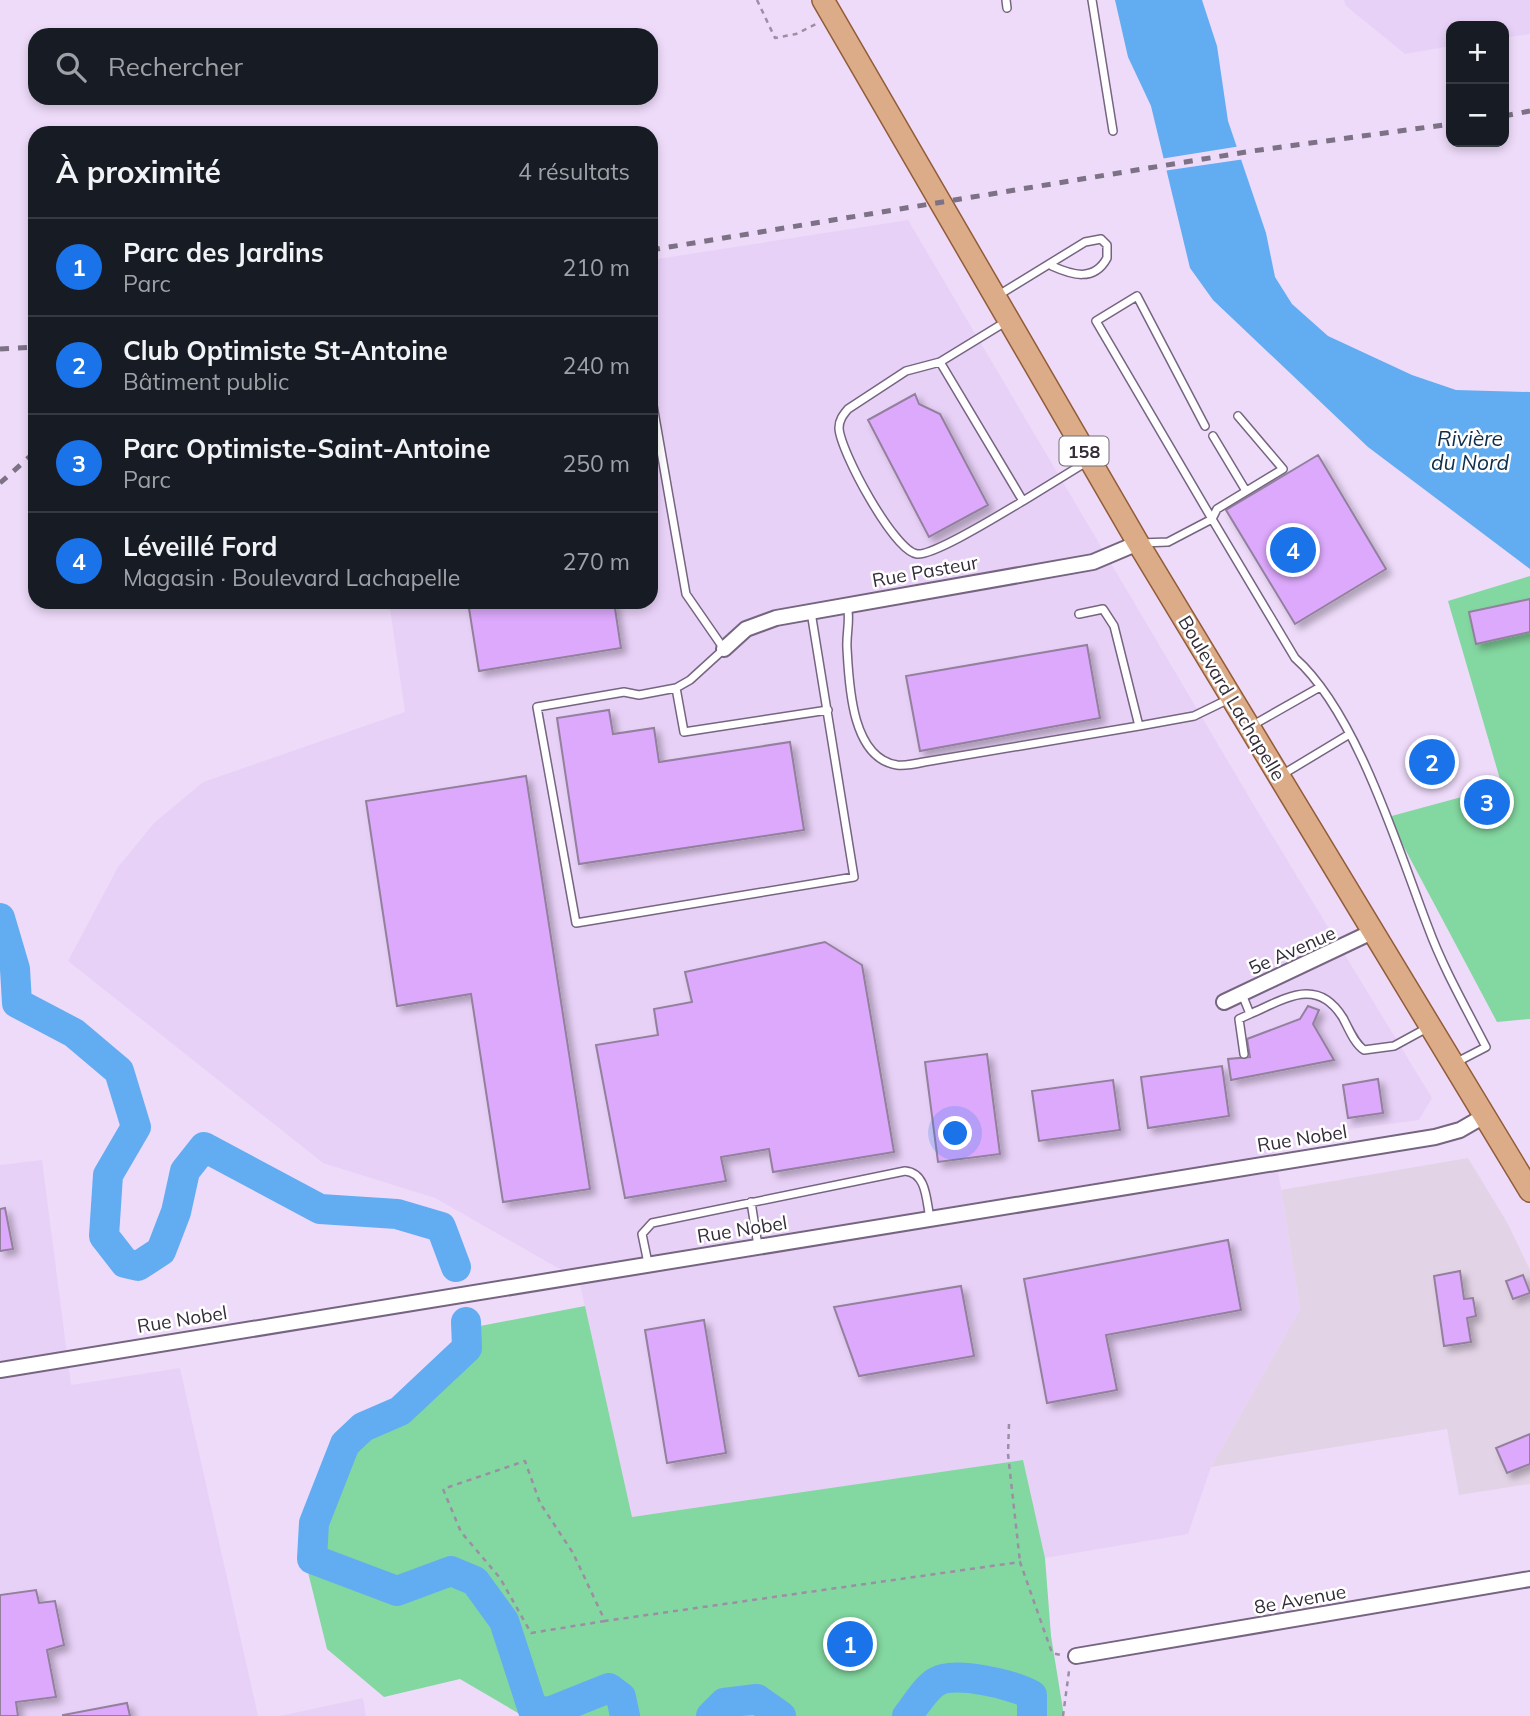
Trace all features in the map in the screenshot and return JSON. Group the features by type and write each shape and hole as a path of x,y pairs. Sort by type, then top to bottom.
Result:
{"main road":[{"name":"Boulevard Lachapelle","path":"827,8 1138,543 1530,1191"}],"street":[{"name":"Rue Pasteur","path":"724,649 754,625 846,604 1093,562 1138,543"},
{"name":"5e Avenue","path":"1224,1002 1374,932"},
{"name":"Rue Nobel","path":"0,1370 1435,1137 1460,1130 1486,1115"},
{"name":"8e Avenue","path":"1076,1656 1530,1579"}],"lane":[{"path":"1092,0 1113,131"},
{"path":"994,298 1052,266 1068,251 1085,242 1101,239 1107,245 1104,264 1087,275 1077,275 1052,266"},
{"path":"1205,425 1137,296 1096,321 1295,658 1310,672 1348,734 1410,873 1428,928 1486,1047 1455,1063"},
{"path":"1007,320 940,362 906,371 848,409 841,416 839,431 850,465 898,541 909,552 918,554 941,546 1090,460"},
{"path":"940,362 1023,501"},
{"path":"1138,543 1168,542 1212,519 1217,509 1283,469 1238,416"},
{"path":"658,434 686,594 724,649 690,680 676,688 639,695 624,692 537,707 576,923 854,877 811,611"},
{"path":"1213,436 1246,491"},
{"path":"846,604 849,612 847,648 858,730 868,746 887,762 904,765 1194,716 1231,698"},
{"path":"1079,614 1103,609 1114,626 1139,726"},
{"path":"1249,727 1320,687"},
{"path":"676,688 684,732 828,710"},
{"path":"1279,776 1348,734"},
{"path":"1242,994 1251,1014"},
{"path":"1244,1054 1238,1019 1295,994 1312,994 1334,1007 1364,1050 1394,1046 1432,1026"},
{"path":"648,1263 642,1234 652,1223 905,1171 918,1175 922,1181 930,1218"},
{"path":"751,1202 758,1246"}],"path":[{"path":"757,0 775,38 803,31 827,8"},
{"path":"1009,1424 1009,1454 1020,1562 1052,1653 1076,1656 1068,1673 1063,1716"},
{"path":"605,1621 573,1553 540,1503 525,1461 443,1489 461,1532 500,1578 531,1633 1020,1562"}],"shaded area":[{"path":"1344,0 1530,0 1530,34 1509,37 1509,21 1446,21 1446,47 1405,54 1346,6"},
{"path":"908,220 1255,807 1432,1098 1419,1120 1273,1139 1300,1309 1211,1467 1188,1534 1045,1558 1022,1460 632,1518 579,1280 435,1198 323,1163 68,961 118,867 154,823 203,782 405,712 390,609 658,609 658,259"},
{"path":"1468,1158 1508,1224 1530,1270 1530,1484 1459,1495 1447,1429 1211,1467 1300,1309 1281,1190"},
{"path":"42,1160 71,1385 180,1368 258,1716 0,1716 0,1165"},
{"path":"363,1698 366,1716 280,1716"}],"green space":[{"path":"1530,576 1530,1019 1497,1022 1388,817 1502,786 1448,601"},
{"path":"585,1306 632,1517 1023,1460 1045,1558 1051,1636 1064,1716 523,1716 460,1679 384,1697 327,1649 304,1556 323,1491 343,1454 384,1419 410,1413 475,1327"}],"water":[{"name":"Rivière du Nord","path":"1115,0 1202,0 1217,46 1228,121 1266,233 1275,277 1292,304 1328,336 1412,375 1456,390 1530,392 1530,569 1368,447 1213,300 1190,268 1151,106 1128,57"}],"pier":[{"path":"1241,146 1245,159 1163,171 1160,159"}],"building":[{"path":"915,394 919,404 940,414 988,505 929,537 868,420"},
{"path":"1318,455 1386,569 1295,624 1226,510"},
{"path":"1530,599 1530,632 1476,644 1469,612"},
{"path":"469,609 615,609 621,648 479,671"},
{"path":"1087,645 1100,718 920,751 906,676"},
{"path":"609,710 613,734 654,728 659,762 790,742 804,830 579,864 557,718"},
{"path":"526,776 590,1189 503,1202 471,994 397,1006 366,801"},
{"path":"825,942 862,965 894,1152 773,1172 769,1149 721,1157 726,1181 625,1198 596,1045 658,1035 654,1009 692,1002 685,972"},
{"path":"1308,1006 1319,1010 1313,1024 1334,1060 1231,1080 1228,1059 1250,1057 1247,1039 1300,1019"},
{"path":"987,1054 1000,1154 938,1162 925,1062"},
{"path":"1222,1066 1229,1116 1148,1128 1141,1077"},
{"path":"1378,1079 1383,1113 1348,1118 1343,1085"},
{"path":"1113,1080 1120,1130 1039,1141 1032,1091"},
{"path":"5,1208 13,1249 0,1251 0,1209"},
{"path":"1228,1240 1241,1310 1106,1335 1117,1390 1047,1403 1024,1279"},
{"path":"1460,1271 1464,1299 1473,1298 1476,1316 1467,1318 1471,1342 1444,1346 1434,1276"},
{"path":"1523,1275 1530,1293 1513,1299 1506,1281"},
{"path":"961,1286 974,1356 859,1376 834,1307"},
{"path":"704,1320 726,1453 667,1463 645,1330"},
{"path":"1530,1434 1530,1464 1507,1473 1496,1448"},
{"path":"36,1590 39,1603 55,1601 64,1645 47,1650 56,1697 16,1702 18,1716 0,1716 0,1595"},
{"path":"127,1703 130,1716 63,1716 63,1715"}],"waterway":[{"path":"0,918 15,969 17,1003 74,1033 119,1071 136,1127 108,1175 104,1236 125,1263 138,1266 161,1251 176,1212 185,1171 204,1147 320,1209 397,1214 441,1227 456,1267"},
{"path":"466,1322 467,1348 400,1411 363,1427 345,1444 314,1523 312,1559 397,1591 451,1571 475,1581 504,1621 533,1710 549,1712 609,1688 621,1697 625,1716"},
{"path":"907,1716 932,1685 945,1679 956,1678 998,1683 1032,1695 1032,1716"},
{"path":"711,1716 724,1703 757,1699 781,1716"}],"railway":[{"path":"1509,115 1530,111"},
{"path":"658,249 1252,151 1446,125"},
{"path":"0,349 28,347"},
{"path":"0,483 28,458"}],"place":[{"name":"Léveillé Ford","path":"1293,550"},
{"name":"Club Optimiste St-Antoine","path":"1432,762"},
{"name":"Parc Optimiste-Saint-Antoine","path":"1487,802"},
{"name":"Parc des Jardins","path":"850,1644"}]}
